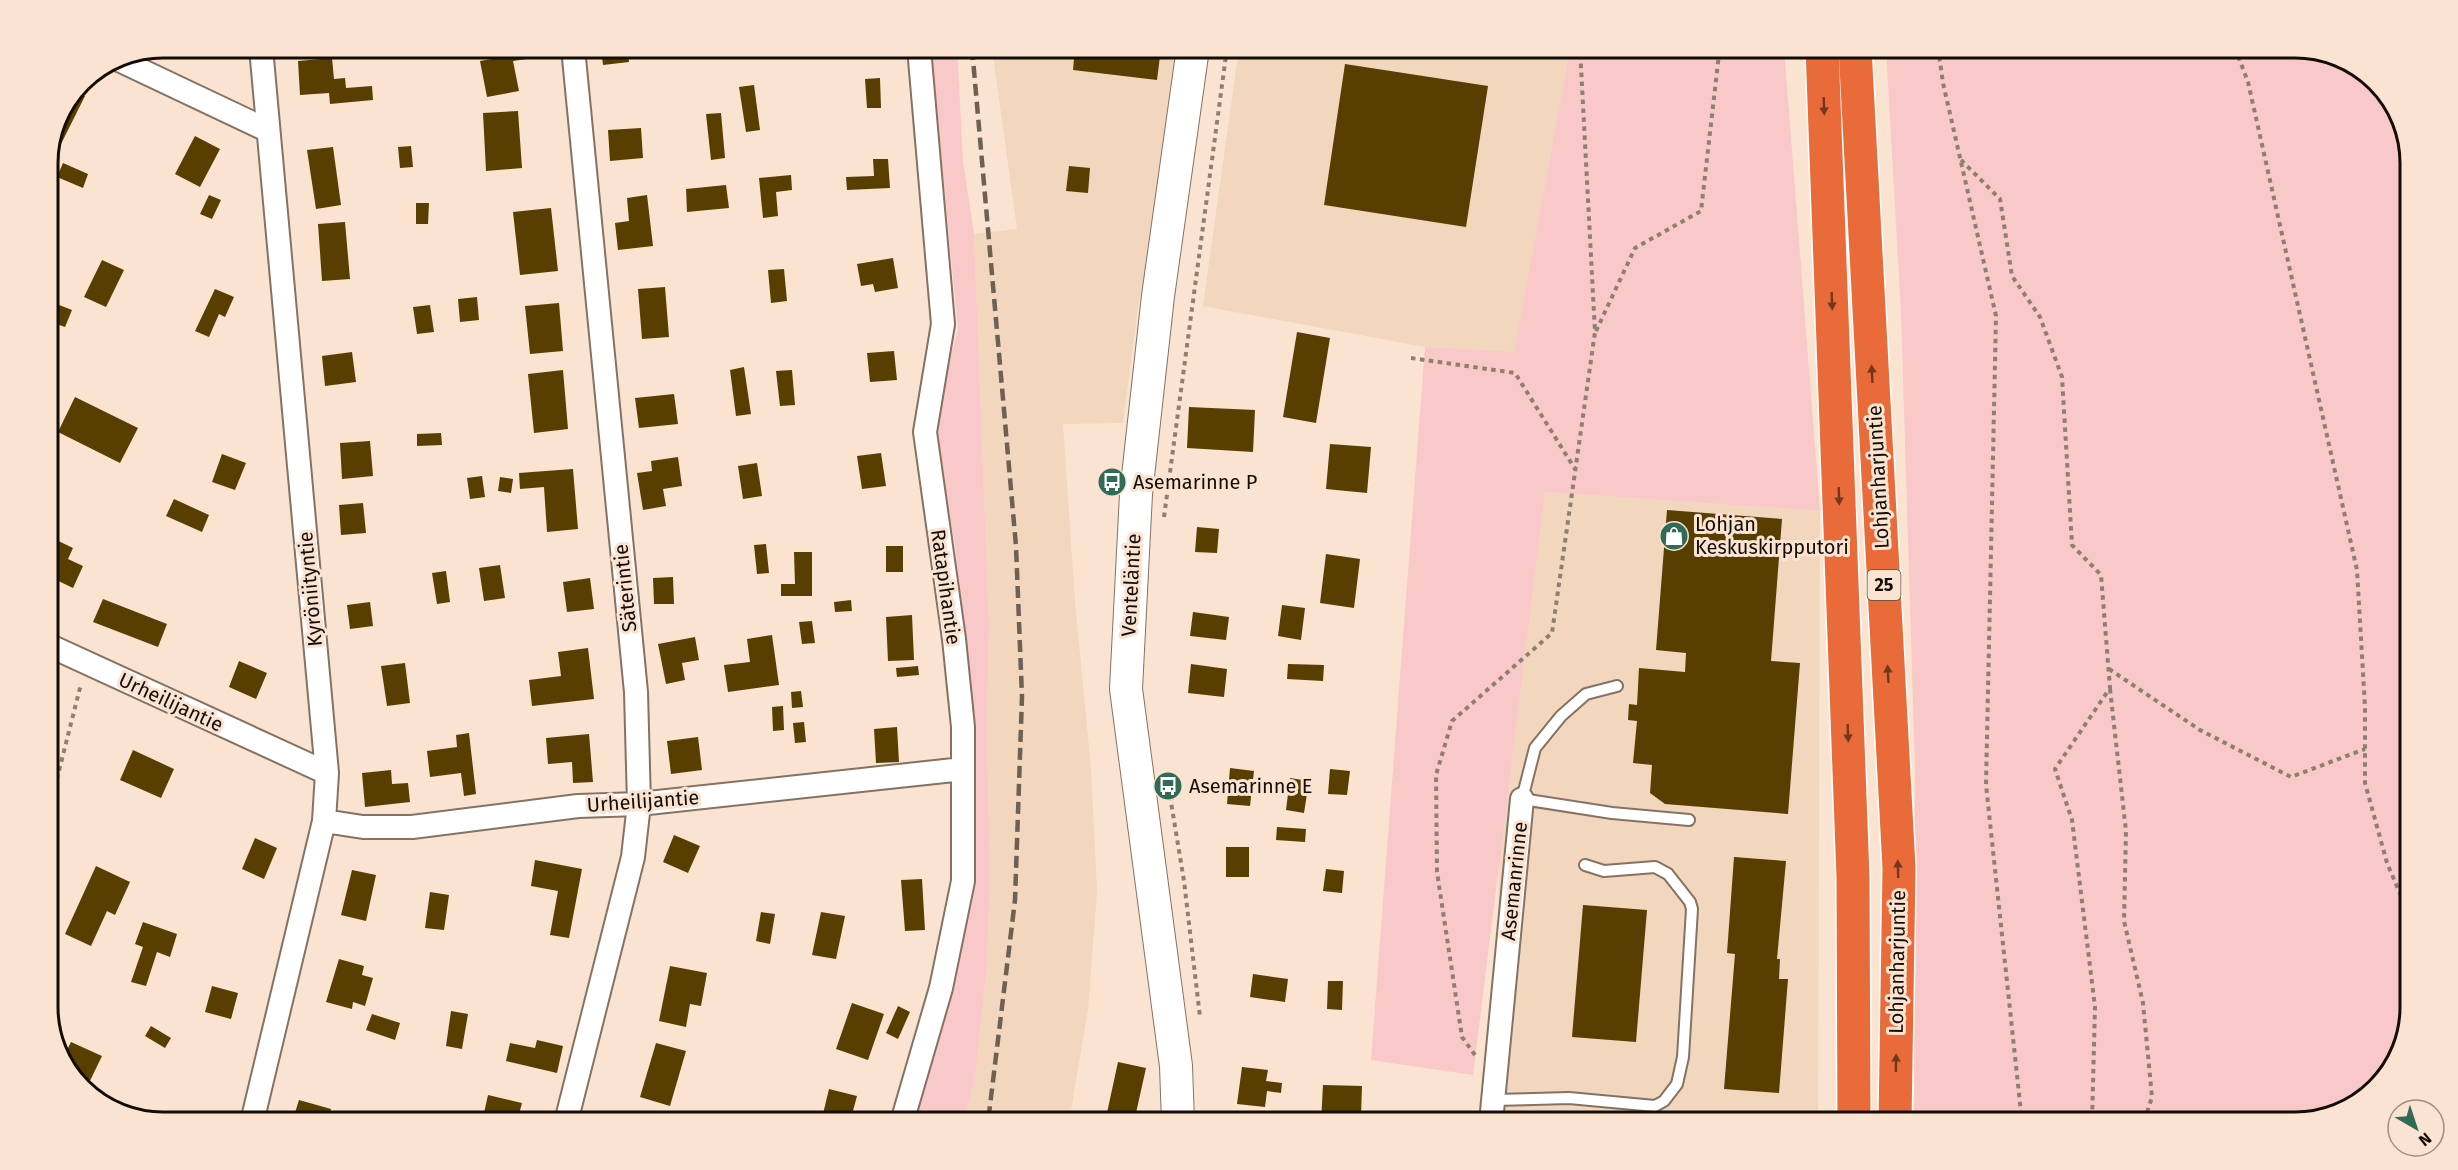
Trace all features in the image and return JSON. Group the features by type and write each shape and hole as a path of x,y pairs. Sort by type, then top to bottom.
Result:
{"highway":[{"name":"Lohjanharjuntie","path":"1822,58 1853,877 1854,1112"},
{"name":"Lohjanharjuntie","path":"1856,58 1899,868 1895,1112"}],"street":[{"name":"Kyröniityntie","path":"254,1112 324,821 327,773 262,59"},
{"name":"Säterintie","path":"569,1112 633,857 639,804 636,692 574,59"},
{"name":"Ratapihantie","path":"905,1112 941,988 963,881 963,727 954,639 925,432 943,324 921,59"},
{"name":"Venteläntie","path":"1178,1112 1176,1066 1126,689 1138,471 1158,296 1192,59"},
{"path":"129,65 267,130"},
{"name":"Urheilijantie","path":"59,650 327,773"},
{"name":"Urheilijantie","path":"324,821 363,827 412,827 578,806 639,804 963,769"},
{"name":"Asemanrinne","path":"1492,1101 1522,799"}],"lane":[{"name":"Asemanrinne","path":"1522,799 1535,748 1561,716 1586,694 1617,686"},
{"path":"1522,799 1612,813 1689,820"},
{"path":"1492,1101 1569,1098 1655,1106 1664,1101 1677,1084 1683,1057 1692,909 1690,902 1668,874 1655,867 1604,871 1585,865"}],"path":[{"path":"1163,529 1226,58"},
{"path":"1492,1101 1462,1037 1437,872 1436,775 1452,722 1552,633 1595,332 1581,58"},
{"path":"1595,332 1635,248 1701,211 1719,58"},
{"path":"1939,58 1943,84 1996,316 1986,785 2021,1112"},
{"path":"2239,58 2248,82 2356,570 2365,707 2365,783 2387,863 2400,893"},
{"path":"1960,158 2000,199 2012,276 2040,317 2062,377 2072,545 2101,574 2110,688 2126,831 2124,921 2143,1003 2152,1097 2147,1112"},
{"path":"1412,358 1515,373 1576,470"},
{"path":"59,771 87,663"},
{"path":"2109,669 2200,730 2290,777 2365,749"},
{"path":"2091,1112 2095,1007 2072,820 2055,769 2110,688"},
{"path":"1168,786 1184,880 1200,1025"}],"shaded area":[{"path":"1238,58 1568,58 1514,353 1425,347 1203,306"},
{"path":"1568,58 1785,58 1820,511 1545,492 1473,1075 1371,1060 1425,347 1514,352"},
{"path":"1887,58 2294,58 2328,64 2347,73 2373,94 2389,117 2399,157 2400,1006 2394,1040 2382,1065 2364,1085 2341,1101 2308,1111 2294,1112 1914,1112 1915,769 1901,313"},
{"path":"932,59 958,59 963,161 974,234 989,624 987,731 990,875 987,966 976,1070 966,1112 917,1112 927,1072 953,988 970,903 974,866 970,693 955,544 937,450 936,412 958,329"},
{"path":"993,59 1181,59 1169,148 1139,301 1123,423 1063,424 1075,602 1091,769 1097,892 1088,1009 1071,1112 966,1112 976,1070 987,966 990,875 987,731 989,624 974,234 1017,229"},
{"path":"1545,492 1820,511 1818,1112 1496,1112 1499,849"}],"building":[{"path":"332,59 334,79 345,78 346,88 372,86 373,100 330,104 329,93 300,95 298,61"},
{"path":"527,59 513,61 519,91 487,97 480,61"},
{"path":"602,59 629,59 629,62 603,65"},
{"path":"1074,59 1160,59 1157,80 1073,70"},
{"path":"1345,64 1488,86 1466,227 1324,205"},
{"path":"880,78 881,108 867,108 865,79"},
{"path":"754,85 760,130 746,132 739,87"},
{"path":"85,96 60,146 69,117"},
{"path":"518,111 522,168 486,171 483,113"},
{"path":"721,113 725,158 711,160 706,114"},
{"path":"641,128 643,158 610,161 608,130"},
{"path":"195,136 220,149 200,187 175,174"},
{"path":"411,146 413,167 400,168 398,147"},
{"path":"333,147 341,205 316,209 307,150"},
{"path":"873,159 888,159 890,188 847,190 846,177 874,176"},
{"path":"63,163 88,174 83,188 59,178"},
{"path":"1069,166 1090,168 1088,193 1066,191"},
{"path":"791,175 792,190 776,192 778,216 763,218 759,178"},
{"path":"726,185 729,208 687,212 686,189"},
{"path":"209,195 221,200 212,219 200,214"},
{"path":"647,195 653,246 618,250 615,223 629,221 627,198"},
{"path":"416,203 429,203 428,224 416,224"},
{"path":"551,208 558,271 520,275 513,212"},
{"path":"345,222 350,279 322,281 318,224"},
{"path":"893,258 898,288 875,292 873,284 861,286 857,264"},
{"path":"102,260 124,270 106,307 84,297"},
{"path":"784,269 787,301 771,303 768,270"},
{"path":"665,287 669,337 642,339 638,289"},
{"path":"215,289 234,297 225,317 219,314 209,337 195,331"},
{"path":"477,297 479,320 460,322 458,299"},
{"path":"559,303 563,351 530,354 525,306"},
{"path":"59,305 72,310 65,327 59,325"},
{"path":"430,305 434,332 417,334 413,307"},
{"path":"1297,332 1330,338 1316,423 1283,417"},
{"path":"894,351 897,380 870,382 867,353"},
{"path":"352,352 356,382 325,386 322,356"},
{"path":"744,367 751,414 736,416 730,370"},
{"path":"563,370 568,429 534,433 528,374"},
{"path":"792,370 795,405 780,406 776,371"},
{"path":"674,394 678,424 639,428 635,398"},
{"path":"75,397 138,428 120,463 59,432"},
{"path":"1189,407 1255,410 1253,452 1187,448"},
{"path":"441,433 442,445 417,446 417,434"},
{"path":"370,441 373,476 342,479 340,443"},
{"path":"1330,444 1371,447 1367,493 1326,489"},
{"path":"881,453 886,486 862,489 857,456"},
{"path":"222,454 246,463 235,490 212,482"},
{"path":"678,457 682,486 663,489 666,506 643,510 637,473 652,471 651,461"},
{"path":"757,463 762,496 743,499 738,466"},
{"path":"573,469 578,529 547,532 544,487 520,489 519,473"},
{"path":"482,476 485,497 470,499 467,478"},
{"path":"500,477 513,479 511,493 498,491"},
{"path":"174,499 209,515 202,532 166,516"},
{"path":"363,503 366,533 341,535 339,505"},
{"path":"1667,510 1782,519 1771,661 1800,663 1788,814 1665,804 1650,793 1652,765 1633,763 1637,721 1628,720 1629,704 1637,705 1639,668 1685,672 1686,653 1656,650"},
{"path":"1197,527 1219,529 1217,553 1195,552"},
{"path":"59,541 73,548 68,559 83,566 73,588 59,581"},
{"path":"766,544 769,573 757,574 754,545"},
{"path":"886,546 903,546 903,572 886,572"},
{"path":"794,552 812,552 812,596 781,596 781,584 795,584"},
{"path":"1326,554 1360,559 1354,608 1320,603"},
{"path":"500,565 505,598 484,601 479,568"},
{"path":"446,571 450,602 437,604 432,573"},
{"path":"673,577 674,604 654,604 653,578"},
{"path":"590,578 594,609 567,612 563,582"},
{"path":"103,599 167,624 158,647 93,622"},
{"path":"851,600 852,611 835,612 834,602"},
{"path":"370,602 373,626 350,629 347,605"},
{"path":"1282,605 1305,608 1301,640 1278,636"},
{"path":"1193,612 1229,617 1226,640 1190,636"},
{"path":"912,615 914,660 888,661 886,617"},
{"path":"812,621 815,643 802,644 799,622"},
{"path":"772,635 779,685 728,692 724,665 750,662 747,639"},
{"path":"695,637 699,660 682,663 685,680 666,684 658,644"},
{"path":"588,648 594,699 532,706 529,680 561,676 558,652"},
{"path":"239,661 267,673 256,699 229,687"},
{"path":"405,663 410,703 387,706 381,666"},
{"path":"1191,664 1227,669 1224,697 1188,693"},
{"path":"1288,664 1324,665 1323,681 1287,679"},
{"path":"918,666 919,675 897,677 896,668"},
{"path":"801,691 803,707 792,708 791,692"},
{"path":"783,706 784,730 773,731 772,707"},
{"path":"804,722 806,742 795,743 793,723"},
{"path":"897,727 899,762 876,763 874,729"},
{"path":"469,733 476,794 464,796 461,773 430,777 427,751 457,747 456,735"},
{"path":"589,734 593,782 573,783 572,762 548,764 546,738"},
{"path":"698,737 702,770 671,774 667,741"},
{"path":"133,750 174,769 161,798 120,780"},
{"path":"1230,768 1254,771 1250,806 1227,804"},
{"path":"1330,769 1350,771 1347,795 1328,794"},
{"path":"391,770 392,784 408,783 410,802 365,807 362,773"},
{"path":"1290,778 1309,781 1304,813 1286,810"},
{"path":"1277,827 1306,829 1305,842 1276,840"},
{"path":"674,835 700,846 688,873 663,862"},
{"path":"255,838 277,848 264,879 242,869"},
{"path":"1226,847 1249,847 1249,877 1226,877"},
{"path":"1734,857 1786,861 1777,959 1780,959 1779,979 1788,979 1779,1093 1724,1089 1735,954 1727,953"},
{"path":"535,860 582,869 569,938 550,935 558,891 531,886"},
{"path":"96,866 130,882 115,915 107,911 91,946 65,934"},
{"path":"1326,869 1344,871 1342,893 1323,891"},
{"path":"352,870 376,875 366,921 341,915"},
{"path":"922,879 925,930 905,931 901,880"},
{"path":"430,892 449,895 444,930 425,928"},
{"path":"1583,905 1647,910 1636,1042 1572,1037"},
{"path":"761,912 775,914 770,944 756,941"},
{"path":"821,912 845,916 836,959 812,955"},
{"path":"143,922 177,934 170,957 157,952 146,986 131,982 143,947 135,944"},
{"path":"339,959 364,966 362,975 373,978 365,1006 353,1002 352,1009 326,1002"},
{"path":"670,966 707,973 701,1006 690,1004 686,1027 659,1021"},
{"path":"1253,974 1288,979 1285,1002 1250,997"},
{"path":"1328,981 1343,981 1342,1010 1327,1009"},
{"path":"212,986 238,993 231,1019 205,1012"},
{"path":"852,1003 884,1014 868,1060 836,1049"},
{"path":"898,1006 910,1012 898,1039 886,1033"},
{"path":"451,1011 468,1014 462,1049 446,1046"},
{"path":"372,1014 400,1023 395,1040 366,1030"},
{"path":"151,1026 171,1038 165,1048 145,1036"},
{"path":"537,1040 563,1046 557,1073 506,1061 510,1043 535,1048"},
{"path":"71,1042 102,1056 90,1081 76,1065 67,1049"},
{"path":"656,1043 686,1051 670,1106 640,1097"},
{"path":"1118,1062 1146,1068 1136,1112 1107,1112"},
{"path":"1242,1067 1268,1070 1266,1081 1282,1083 1281,1093 1267,1091 1265,1107 1237,1104"},
{"path":"1323,1085 1362,1086 1361,1112 1322,1112"},
{"path":"829,1089 857,1096 853,1112 823,1112"},
{"path":"488,1095 522,1103 520,1112 484,1112"},
{"path":"299,1100 331,1109 330,1112 295,1112"}],"railway":[{"path":"973,59 1016,546 1022,697 1015,900 989,1112"}],"place":[{"name":"Asemarinne P","path":"1112,482"},
{"name":"Lohjan Keskuskirpputori","path":"1674,536"},
{"name":"Asemarinne E","path":"1168,786"}]}
